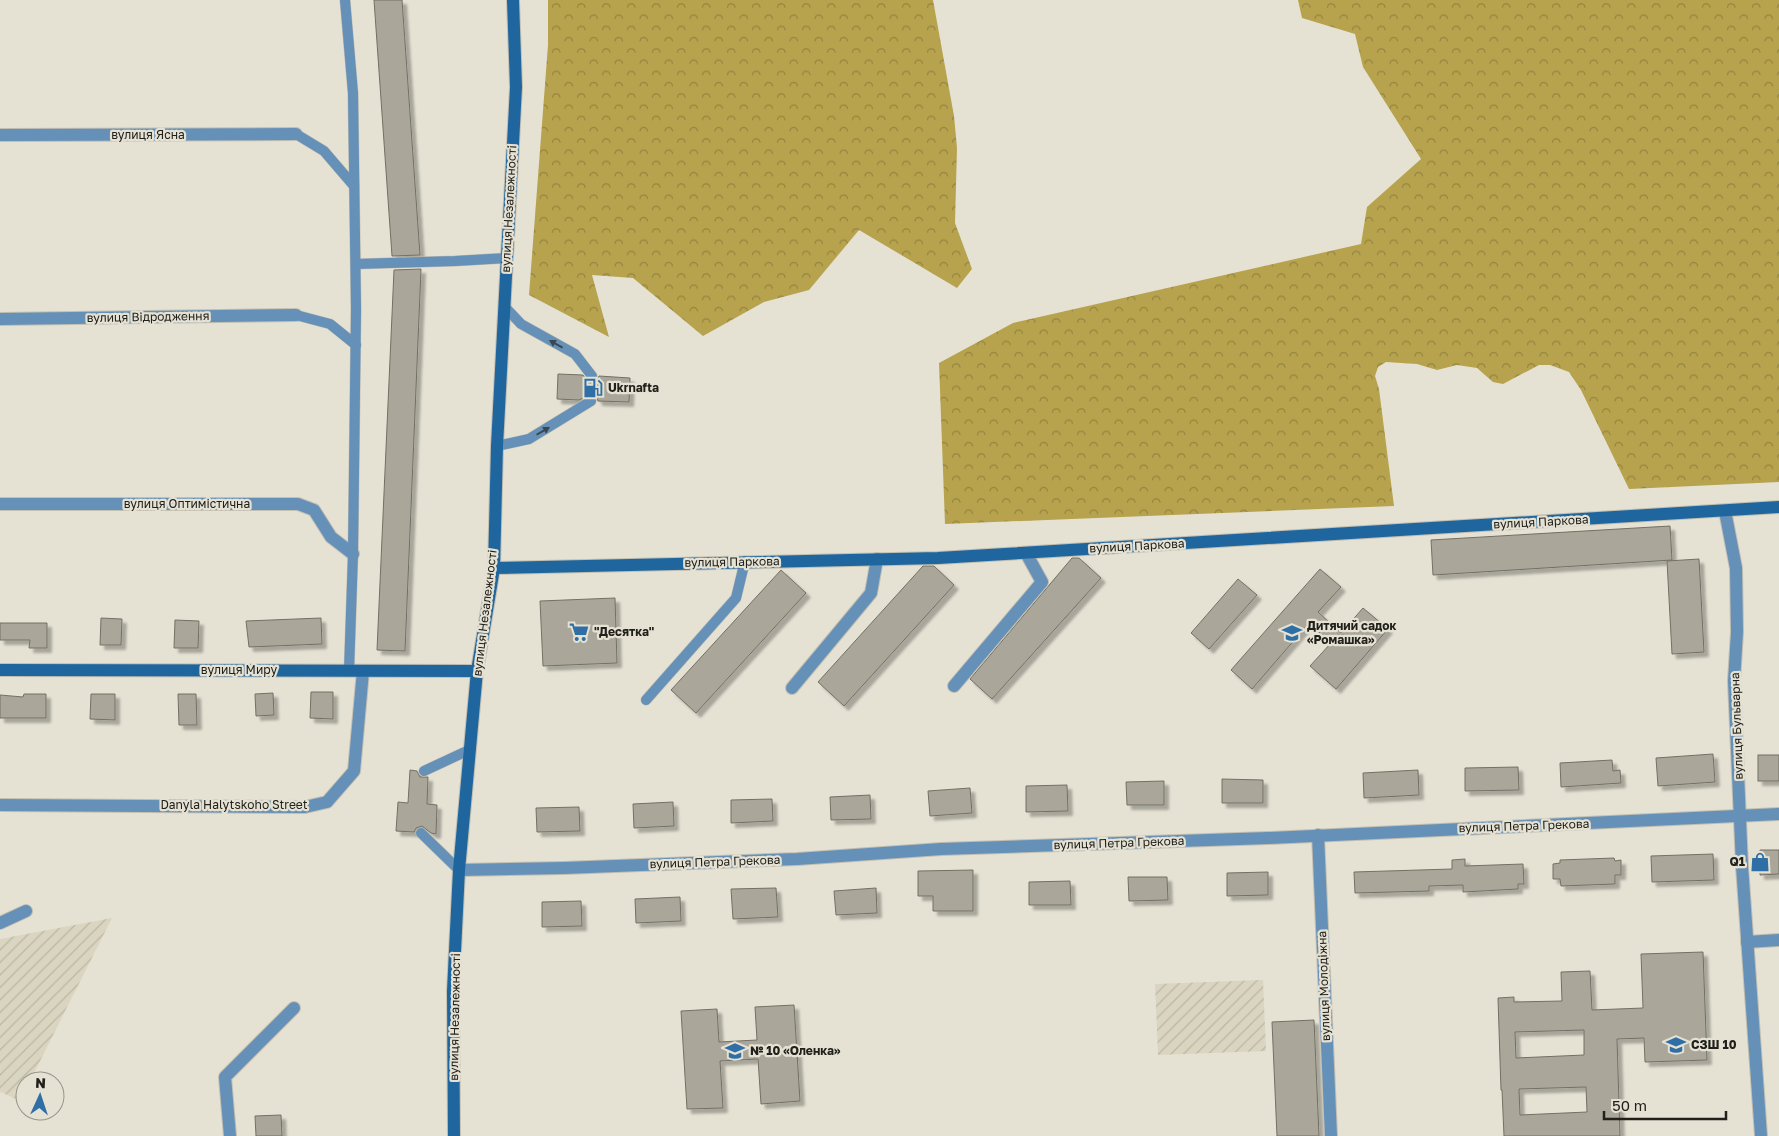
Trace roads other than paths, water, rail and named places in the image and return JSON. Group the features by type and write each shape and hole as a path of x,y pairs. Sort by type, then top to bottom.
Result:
{"street":[{"name":"вулиця Незалежності","path":"454,1136 454,991 460,870 477,671 494,568 497,446 516,87 513,0"},
{"name":"вулиця Ясна","path":"0,135 296,134"},
{"name":"вулиця Відродження","path":"0,319 296,315"},
{"name":"вулиця Оптимістична","path":"0,504 298,504 314,510 331,537 353,554"},
{"name":"вулиця Паркова","path":"494,568 938,558 1779,508"},
{"name":"вулиця Бульварна","path":"1725,511 1736,568 1737,632 1734,682 1740,816 1762,1136"},
{"path":"954,686 1042,582 1026,553"},
{"path":"792,688 871,593 876,559"},
{"name":"вулиця Миру","path":"0,670 477,671"},
{"name":"Danyla Halytskoho Street","path":"0,805 306,807 327,802 354,771 363,671"},
{"name":"вулиця Петра Грекова","path":"460,870 797,859 941,849 1318,836 1779,814"},
{"name":"вулиця Молодіжна","path":"1318,836 1331,1136"},
{"path":"0,923 26,911"},
{"path":"1748,942 1779,940"},
{"path":"230,1136 225,1077 294,1008"}],"lane":[{"path":"345,0 353,93 356,264 353,554 349,671"},
{"path":"296,134 324,151 354,186"},
{"path":"356,264 507,258"},
{"path":"504,306 521,324 575,354 592,376"},
{"path":"296,315 330,324 356,345"},
{"path":"497,446 529,439 591,401"},
{"path":"646,700 736,598 745,561"},
{"path":"424,771 469,750"},
{"path":"421,832 460,870"}],"place":[{"name":"Ukrnafta","path":"593,388"},
{"name":"\"Десятка\"","path":"579,632"},
{"name":"Дитячий садок «Ромашка»","path":"1292,633"},
{"name":"Q1","path":"1760,862"},
{"name":"СЗШ 10","path":"1676,1045"},
{"name":"№ 10 «Оленка»","path":"735,1051"}]}
